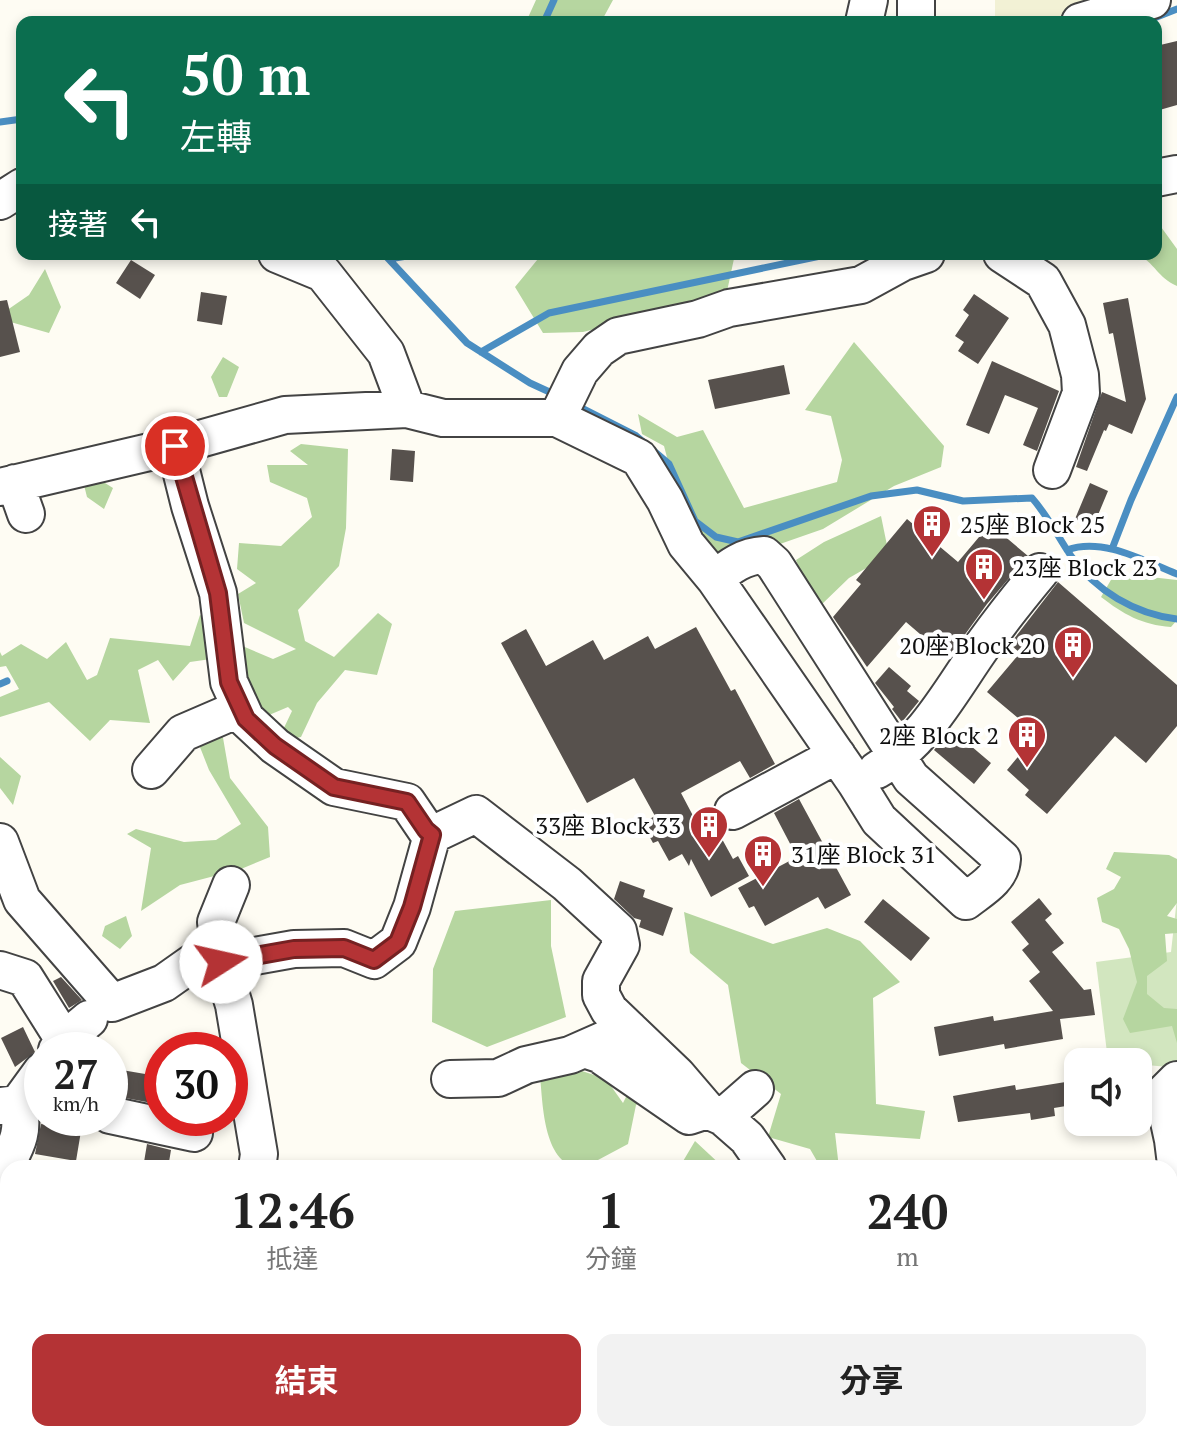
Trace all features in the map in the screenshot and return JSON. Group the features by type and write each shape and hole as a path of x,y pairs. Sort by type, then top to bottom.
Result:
{"street":[{"path":"1100,16 1152,0"},
{"path":"292,260 323,273 333,283 386,353 407,409"},
{"path":"563,408 580,371 599,349 618,336 698,319 729,308 861,285 909,260"},
{"path":"1011,260 1043,281 1067,325 1080,375 1081,393 1052,470"},
{"path":"13,494 285,415 407,409 443,418 563,408 639,458 665,500 686,544 715,579 879,820 966,901 992,880 1001,869 1002,859 925,793 897,758 774,564 764,555 753,556 732,565 715,579"},
{"path":"175,446 218,593 229,682 246,719 306,770 334,787 407,802 432,835"},
{"path":"733,811 846,769 897,758 922,732 1010,608 1040,572"},
{"path":"151,770 183,733 241,708"},
{"path":"1,848 22,900 112,1003 164,983 198,959 221,962 294,949 344,948 374,960 398,942 412,907 432,835 476,814 567,884 618,931 621,945 601,981 601,995 609,1010 715,1114 747,1138 762,1160"},
{"path":"231,885 216,922 221,962 234,1005 258,1160"},
{"path":"0,970 25,978 67,1032"},
{"path":"450,1079 498,1078 526,1065 570,1055 629,1029"},
{"path":"584,1049 599,1054 689,1116 715,1114 755,1089"},
{"path":"1175,1160 1163,1094 1177,1080"},
{"path":"9,1160 18,1146 24,1103"}],"green space":[{"path":"536,0 613,0 604,16 529,16"},
{"path":"995,0 1122,0 1081,16 995,16"},
{"path":"1162,228 1177,249 1177,286 1165,278 1145,260 1162,260"},
{"path":"537,260 734,260 726,296 583,332 543,333 515,287"},
{"path":"45,269 61,307 49,333 0,319 0,315 29,295"},
{"path":"854,342 944,446 941,467 894,486 823,529 751,554 720,557 679,503 664,446 642,434 638,414 677,437 703,430 744,508 837,482 842,460 831,416 805,410"},
{"path":"223,357 239,367 227,397 219,397 211,377"},
{"path":"301,444 348,449 346,528 339,566 298,610 305,641 334,657 378,613 392,624 377,675 345,670 317,703 301,737 282,741 282,732 292,711 288,707 262,718 233,642 273,659 296,649 244,623 238,594 256,583 237,569 239,543 281,546 312,517 307,498 270,482 267,465 308,465 290,451"},
{"path":"97,478 113,488 104,509 87,497 84,485"},
{"path":"881,516 889,555 849,578 820,606 807,589 796,560 824,542"},
{"path":"1115,573 1177,580 1177,620 1171,627 1151,624 1125,613 1101,597"},
{"path":"200,615 208,620 211,659 190,662 173,681 158,660 138,670 150,723 110,720 90,741 49,702 0,717 0,697 19,689 6,666 0,667 0,652 2,656 21,644 47,659 66,642 87,680 97,675 110,638 190,646"},
{"path":"222,732 230,778 268,827 270,857 241,869 180,885 141,911 151,848 127,834 136,829 184,842 216,840 241,824 209,770 196,737"},
{"path":"0,757 21,776 13,805 0,788"},
{"path":"1114,852 1169,855 1177,859 1177,903 1167,916 1177,919 1177,933 1165,934 1167,961 1147,976 1147,994 1164,1008 1177,1009 1177,1043 1172,1026 1130,1033 1123,1019 1137,982 1129,949 1119,929 1102,922 1097,898 1114,889 1121,877 1106,869"},
{"path":"1177,898 1177,1068 1152,1065 1152,1048 1106,1048 1096,962 1171,952"},
{"path":"551,900 551,946 566,1017 487,1047 432,1022 433,969 455,911"},
{"path":"684,912 773,944 827,928 860,941 900,982 873,998 876,1104 925,1111 920,1139 835,1133 838,1160 816,1160 810,1149 768,1137 781,1094 741,1063 728,985 690,953"},
{"path":"126,916 132,936 120,949 102,936 105,926"},
{"path":"558,1063 606,1079 623,1103 632,1085 663,1087 636,1105 628,1144 598,1160 563,1160 548,1132 540,1076"},
{"path":"695,1141 715,1160 684,1160"}],"building":[{"path":"1177,41 1177,105 1162,109 1162,45"},
{"path":"131,260 155,275 140,299 116,283"},
{"path":"201,292 227,296 222,325 197,321"},
{"path":"974,294 1009,318 978,364 958,351 964,342 955,336 969,315 963,310"},
{"path":"1128,298 1146,399 1132,434 1109,424 1104,430 1087,471 1076,467 1102,392 1126,402 1113,333 1109,334 1103,303"},
{"path":"7,300 20,352 0,357 0,301"},
{"path":"992,361 1059,391 1037,451 1023,445 1038,408 1005,395 989,434 966,425"},
{"path":"784,365 790,394 715,409 708,380"},
{"path":"392,449 415,451 413,482 390,480"},
{"path":"1090,483 1108,491 1093,527 1075,519"},
{"path":"907,519 958,562 990,524 1028,556 987,604 948,658 906,622 867,667 833,617 861,584 856,580"},
{"path":"1058,582 1177,685 1177,726 1146,763 1115,736 1047,814 1025,795 1029,790 1007,770 1037,734 987,692 1020,653 1010,644"},
{"path":"696,627 731,691 735,689 775,764 750,778 740,761 681,793 709,846 722,839 733,859 738,856 749,876 711,897 691,859 689,866 682,854 669,861 658,841 653,843 642,823 655,816 634,778 587,803 501,643 526,629 546,666 593,640 604,660 648,636 655,649"},
{"path":"889,667 911,686 907,691 919,701 902,722 875,683"},
{"path":"951,729 991,763 974,784 934,750"},
{"path":"799,799 851,895 825,909 818,897 765,926 754,906 749,908 738,888 797,857 774,813"},
{"path":"620,881 645,890 643,897 673,908 663,936 639,927 641,920 634,918 614,899"},
{"path":"1039,898 1052,914 1045,920 1064,943 1052,952 1084,990 1091,989 1095,1015 1060,1019 1063,1039 1005,1049 1004,1044 939,1056 934,1027 993,1016 994,1021 1053,1011 1029,981 1040,972 1022,950 1029,944 1011,922"},
{"path":"883,899 930,938 911,961 864,922"},
{"path":"61,977 82,1000 69,1008 53,981"},
{"path":"23,1027 24,1060 15,1067 1,1038"},
{"path":"128,1071 144,1074 144,1102 128,1098"},
{"path":"1064,1082 1064,1106 1054,1108 1055,1116 1031,1120 1030,1113 958,1122 953,1096 1015,1085 1016,1090"},
{"path":"39,1136 80,1136 76,1160 35,1154"},
{"path":"147,1144 171,1150 169,1160 144,1160"}],"waterway":[{"path":"547,16 554,0"},
{"path":"1159,16 1177,9"},
{"path":"0,122 16,120"},
{"path":"390,260 467,343 530,383 556,395"},
{"path":"481,352 549,313 801,260"},
{"path":"1112,549 1177,397"},
{"path":"574,404 635,435 669,464 695,521 716,537 738,542 871,496 917,490 963,501 1032,498 1071,556 1092,580 1132,606 1177,619"},
{"path":"1067,550 1095,546 1109,548 1177,574"},
{"path":"0,684 7,681"}],"place":[{"name":"25座 Block 25","path":"932,558"},
{"name":"23座 Block 23","path":"984,601"},
{"name":"20座 Block 20","path":"1073,679"},
{"name":"2座 Block 2","path":"1027,769"},
{"name":"33座 Block 33","path":"709,859"},
{"name":"31座 Block 31","path":"763,888"}],"route":[{"path":"175,446 190,506 218,593 229,682 246,719 306,770 334,787 407,802 432,835 412,907 398,942 374,960 344,948 294,949 221,962"}]}
